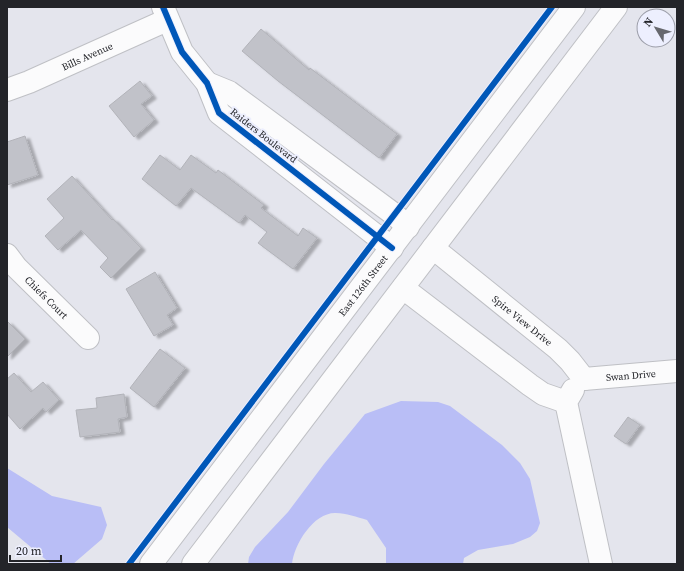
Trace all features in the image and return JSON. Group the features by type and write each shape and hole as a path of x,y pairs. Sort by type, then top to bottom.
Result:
{"street":[{"name":"East 126th Street","path":"150,564 574,7"},
{"path":"193,564 616,7"},
{"name":"Raiders Boulevard","path":"165,14 182,52 206,83 219,113 392,248"},
{"name":"Bills Avenue","path":"7,90 29,82 165,14"},
{"name":"Raiders Boulevard","path":"206,83 229,92 395,215 408,227"},
{"name":"Spire View Drive","path":"433,248 558,349 570,361 584,379"},
{"name":"Chiefs Court","path":"7,255 16,267 88,338"},
{"path":"402,288 530,385 543,394 566,402"},
{"name":"Swan Drive","path":"584,379 677,371"},
{"path":"584,379 574,389 566,402 601,564"}],"water":[{"path":"401,401 438,402 450,406 502,445 520,463 530,479 540,523 537,531 530,537 513,544 478,550 464,558 463,564 386,564 386,548 367,520 348,514 336,513 328,514 320,518 306,531 297,547 292,564 248,564 249,557 255,547 288,512 324,464 365,414"},
{"path":"7,468 52,496 101,507 107,525 102,539 73,564 51,564 7,527"}],"building":[{"path":"261,29 309,70 310,68 397,134 379,158 278,81 242,51"},
{"path":"140,81 152,96 141,104 154,120 134,137 109,106"},
{"path":"25,136 38,175 7,185 7,142"},
{"path":"160,155 180,170 191,155 216,173 218,170 264,205 261,208 298,236 303,228 317,238 293,269 258,243 267,232 245,215 239,223 191,188 176,206 142,179"},
{"path":"72,176 112,220 113,219 141,248 111,278 100,267 108,258 81,230 58,250 45,236 64,218 47,199"},
{"path":"155,272 177,308 167,315 173,325 154,336 126,289"},
{"path":"7,321 25,339 7,357"},
{"path":"160,349 185,368 154,407 130,388"},
{"path":"14,373 31,392 43,382 59,400 46,412 43,408 20,429 7,414 7,379"},
{"path":"124,394 127,417 118,419 120,432 80,437 76,410 97,408 96,398"},
{"path":"628,417 640,425 626,444 614,436"}],"cycle path":[{"path":"163,7 182,52 207,83 219,113 392,248"},
{"path":"129,564 552,7"}]}
